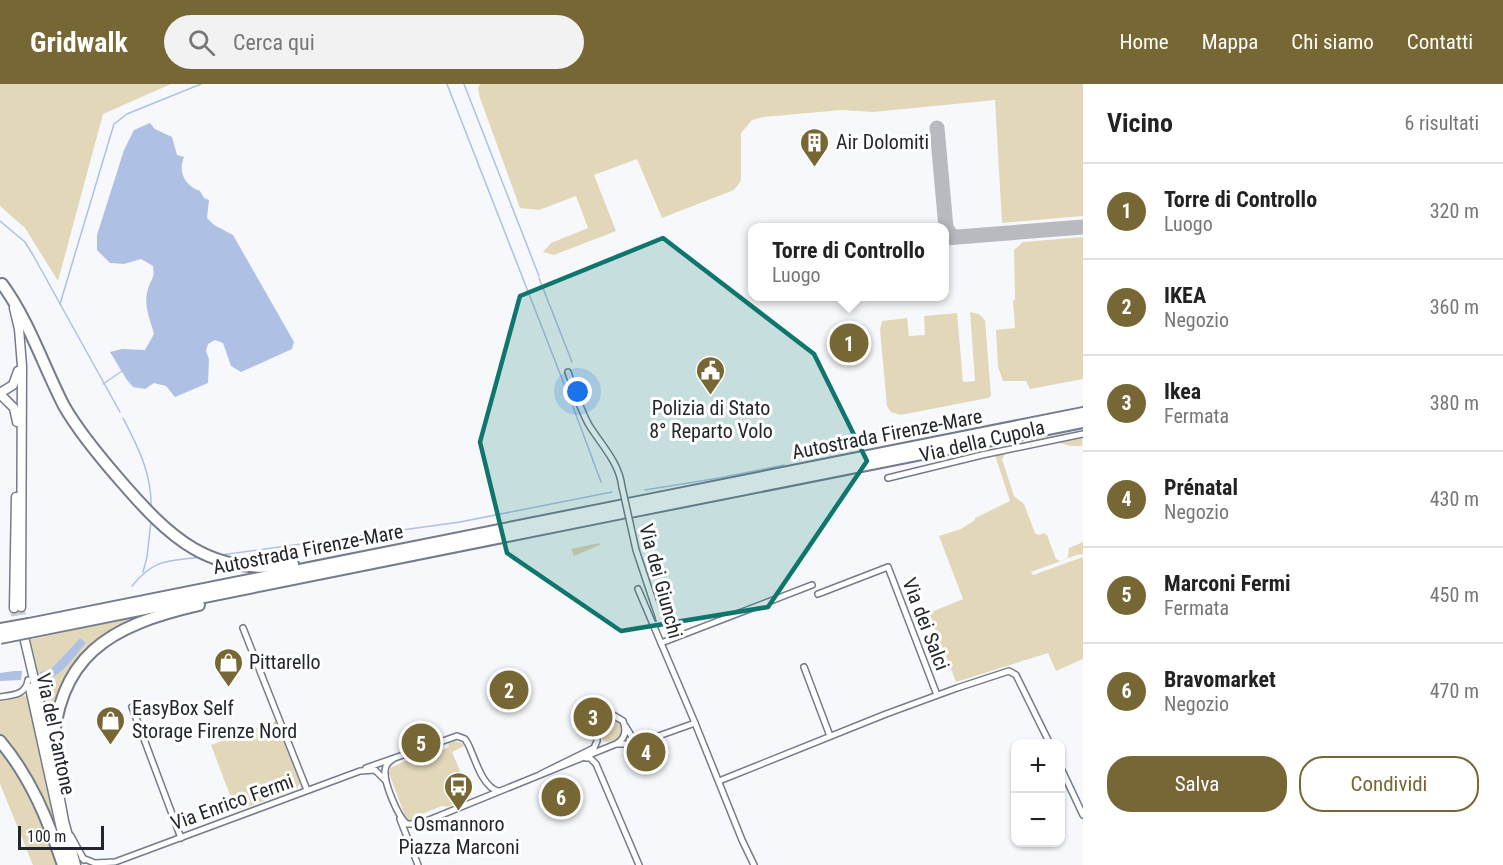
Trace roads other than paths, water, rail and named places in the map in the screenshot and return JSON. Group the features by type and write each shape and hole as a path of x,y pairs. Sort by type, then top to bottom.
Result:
{"highway":[{"path":"1,282 19,308 63,404 85,437 141,505 186,545 224,561 253,566 275,566 430,543"},
{"name":"Autostrada Firenze-Mare","path":"0,638 26,635 1083,413"},
{"name":"Autostrada Firenze-Mare","path":"0,629 26,635 430,543 1083,422"},
{"path":"52,756 56,715 62,695 80,664 99,645 130,626 155,616 291,579"},
{"path":"0,741 18,765 41,806 63,865"}],"main road":[{"path":"1,282 17,317 22,366 17,607 17,418 14,408 0,394 16,382 20,347"},
{"name":"Via del Cantone","path":"26,635 28,680 69,865"},
{"name":"Via del Cantone","path":"26,635 64,821 76,865"}],"street":[{"name":"Via dei Giunchi","path":"568,372 589,424 616,463 621,475 636,550 660,623 654,625 754,865"},
{"name":"Via della Cupola","path":"888,478 992,452 1083,434"},
{"name":"Via dei Salci","path":"818,594 888,567 937,695"},
{"path":"661,643 812,585"},
{"path":"638,589 654,625"},
{"path":"243,628 307,790"},
{"path":"804,667 830,736"},
{"path":"719,781 937,695 1009,671 1015,673 1048,739"},
{"path":"0,697 21,692 26,688 28,680"},
{"path":"132,707 181,838"},
{"path":"541,774 592,750 597,743 596,726 602,717 613,715 623,723 632,737 641,741"},
{"path":"409,843 409,833 419,824 612,745 624,735 623,723"},
{"path":"597,737 602,742 612,745 633,744 695,723"},
{"path":"387,783 385,768 393,759 459,736 468,744 485,781 492,790 498,791"},
{"path":"596,764 603,749"},
{"path":"584,758 590,758 596,764 639,865"},
{"name":"Via Enrico Fermi","path":"82,858 95,863 112,863 393,759"},
{"path":"360,771 375,770 387,783 418,865"},
{"path":"1065,776 1083,814"},
{"path":"478,800 486,791 485,781"},
{"path":"399,814 407,824 419,824"},
{"name":"Via del Cantone","path":"64,821 82,858 89,865"}],"water":[{"path":"150,123 155,129 172,137 177,155 184,157 182,173 186,182 209,200 207,218 214,225 233,235 294,342 292,349 241,372 231,366 223,343 215,340 208,344 206,351 209,359 208,383 175,397 166,386 154,383 145,389 133,387 110,352 122,349 145,350 154,334 146,301 153,277 153,266 141,259 124,264 110,263 97,250 97,235 124,150 134,130"},
{"path":"80,638 86,643 66,667 54,677 40,681 40,672 51,669"},
{"path":"22,671 21,680 0,681 0,673"}],"waterway":[{"path":"60,304 114,124 127,114 201,84"},
{"path":"447,84 568,394"},
{"path":"464,84 539,276"},
{"path":"0,221 25,242 120,412"},
{"path":"539,278 572,362"},
{"path":"103,384 122,371"},
{"path":"572,404 601,482"},
{"path":"123,418 147,472 151,507"},
{"path":"645,490 784,465"},
{"path":"221,555 460,522 612,492"},
{"path":"143,572 151,521"},
{"path":"132,586 155,566 171,561 201,557"}],"tunnel":[{"path":"21,607 23,630"},
{"path":"14,608 19,644"}],"place":[{"name":"Air Dolomiti","path":"815,168"},
{"name":"Torre di Controllo","path":"849,343"},
{"name":"Polizia di Stato 8° Reparto Volo","path":"711,396"},
{"name":"Pittarello","path":"228,688"},
{"name":"IKEA","path":"509,690"},
{"name":"Ikea","path":"593,717"},
{"name":"Marconi Fermi","path":"421,743"},
{"name":"EasyBox Self Storage Firenze Nord","path":"111,746"},
{"name":"Prénatal","path":"646,752"},
{"name":"Bravomarket","path":"561,797"},
{"name":"Osmannoro Piazza Marconi","path":"459,812"}]}
